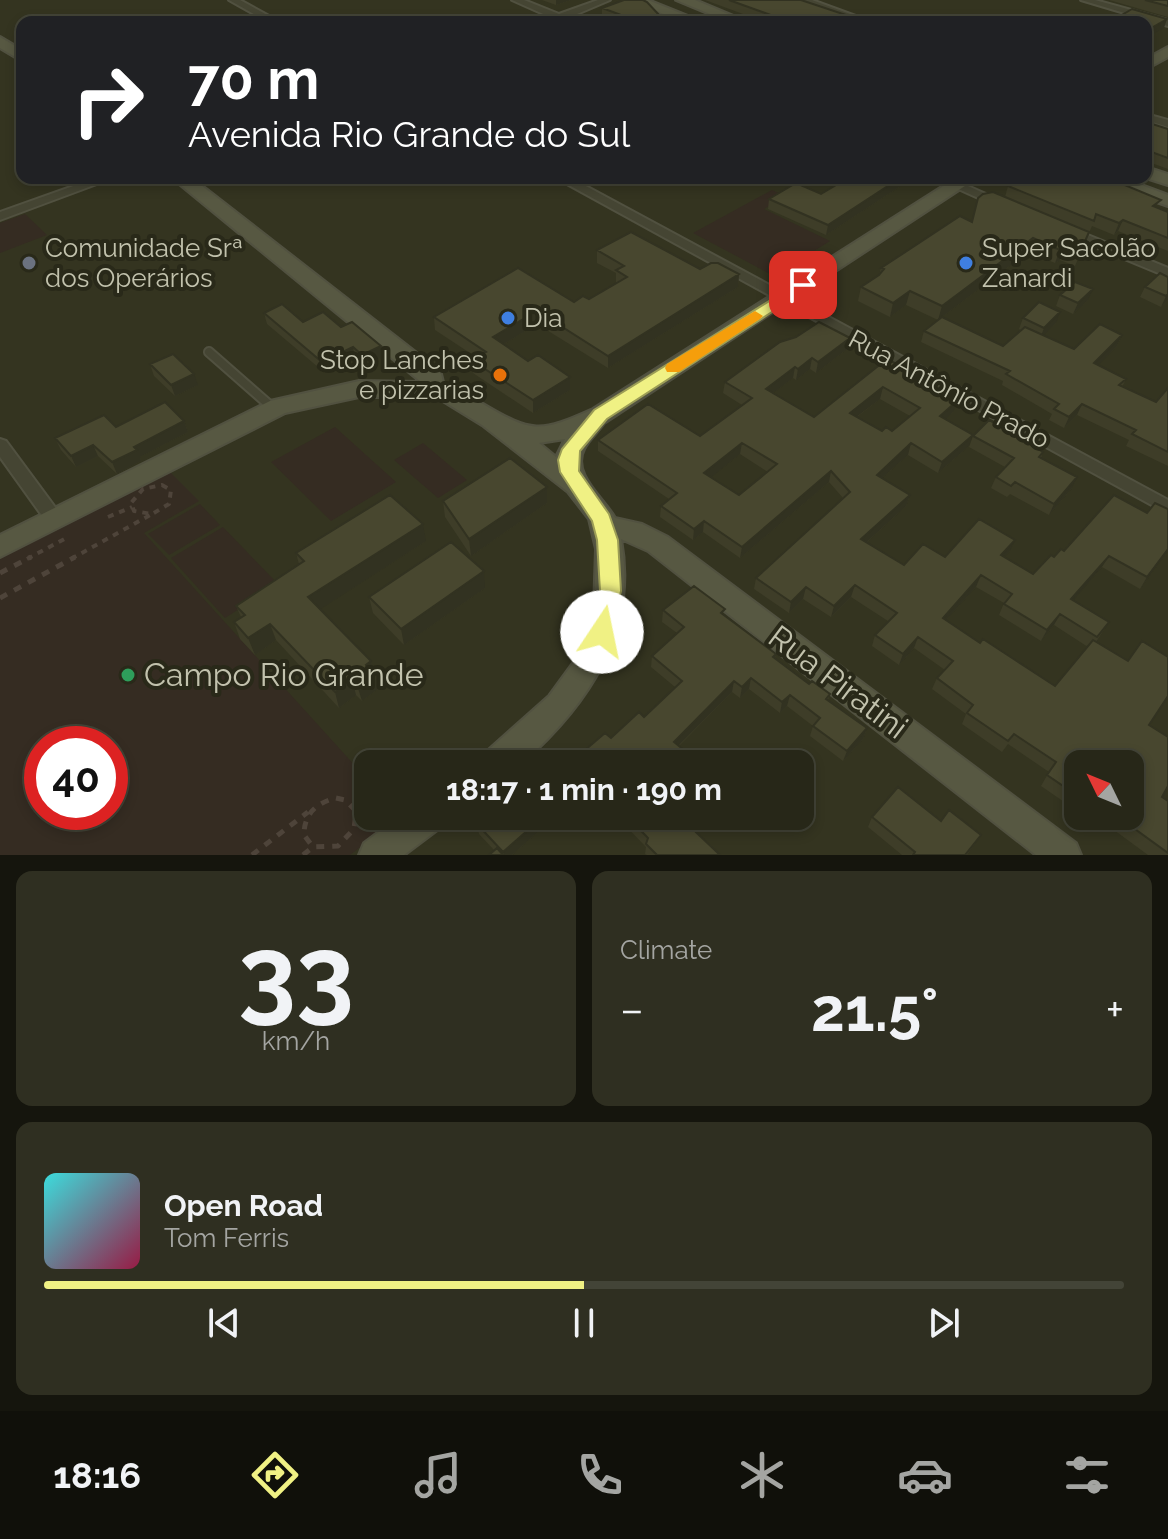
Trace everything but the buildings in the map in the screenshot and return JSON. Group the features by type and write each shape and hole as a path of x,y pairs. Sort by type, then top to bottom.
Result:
{"street":[{"path":"233,0 264,16"},
{"path":"516,0 553,16"},
{"path":"563,16 606,0"},
{"path":"636,0 680,16"},
{"path":"683,0 725,16"},
{"path":"803,0 850,16"},
{"path":"1085,0 1143,16"},
{"path":"0,216 90,184"},
{"path":"189,184 419,366 433,379 432,390"},
{"name":"Rua Antônio Prado","path":"573,184 1168,508"},
{"path":"0,547 64,526 274,409 341,391 432,390 450,395 524,435 537,437 561,433 601,415 782,299 949,184"},
{"path":"963,184 1013,208"},
{"path":"1123,184 1168,201"},
{"path":"1056,226 1168,273"},
{"path":"513,750 560,708 575,689 597,649 610,591 610,557 604,526 569,472 568,460 580,436 601,415"},
{"path":"490,419 578,486"},
{"path":"0,445 64,526"},
{"name":"Rua Piratini","path":"604,526 633,531 658,544 1064,855"},
{"path":"376,855 409,830"}],"lane":[{"path":"209,352 274,409"}],"path":[{"path":"0,598 152,514 169,504 173,494 168,487 155,485 141,489 132,499 132,507 139,513 152,514"},
{"path":"100,520 132,507"},
{"path":"0,573 64,526"},
{"path":"252,855 318,804 336,798 356,811 356,828 346,843 327,855"},
{"path":"310,810 303,827 304,835 313,847 321,850 338,847"},
{"path":"303,855 313,847"}],"shaded area":[{"path":"772,190 785,196 764,209 830,241 774,276 693,233"},
{"path":"25,214 47,235 0,253 0,223"},
{"path":"335,427 396,482 331,521 271,462"},
{"path":"423,443 467,480 438,498 394,460"},
{"name":"Campo Rio Grande","path":"168,470 199,501 144,533 354,765 354,830 383,830 350,855 0,855 0,556"},
{"path":"200,504 220,525 169,555 148,534"},
{"path":"223,527 278,584 225,618 171,558"}],"slow traffic":[{"path":"673,368 755,316"}],"place":[{"name":"Comunidade Srª dos Operários","path":"29,263"},
{"name":"Super Sacolão Zanardi","path":"966,263"},
{"name":"Dia","path":"508,318"},
{"name":"Stop Lanches e pizzarias","path":"500,375"},
{"name":"Campo Rio Grande","path":"128,675"}],"route":[{"path":"602,632 610,591 608,540 602,519 569,472 568,460 572,449 601,415 803,285"}]}
